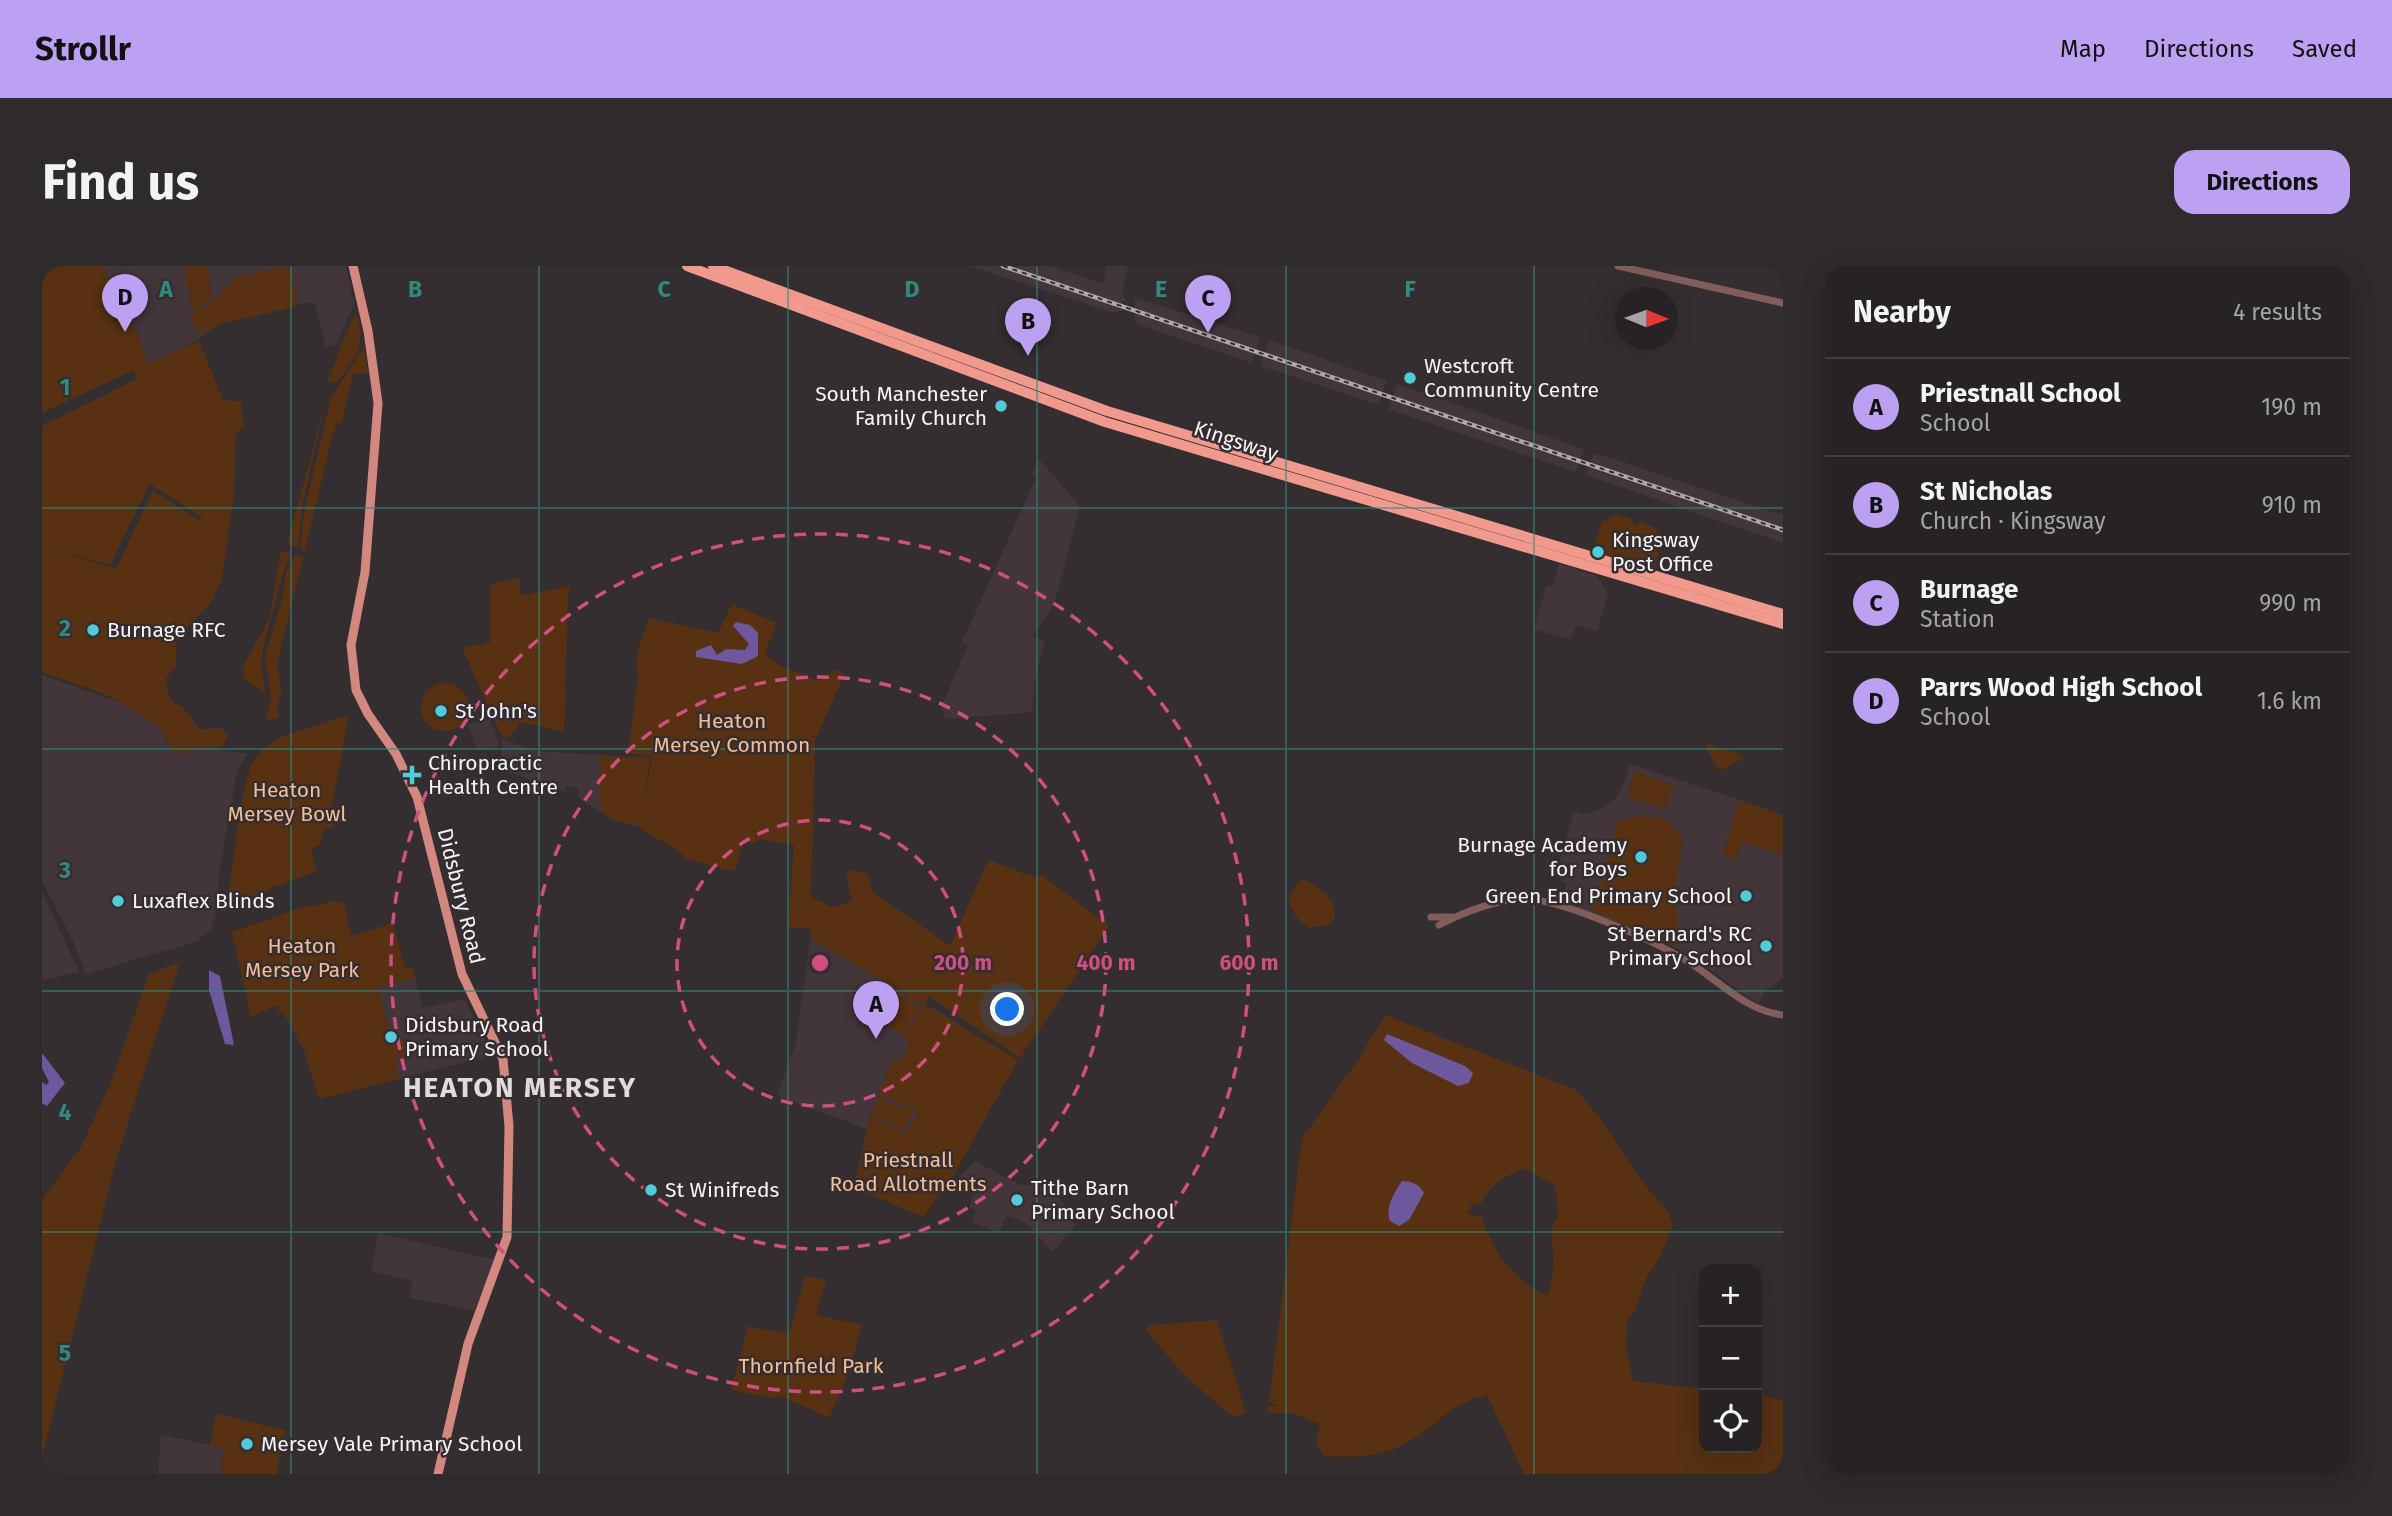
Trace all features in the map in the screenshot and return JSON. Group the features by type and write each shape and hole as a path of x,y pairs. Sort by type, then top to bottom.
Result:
{"highway":[{"path":"687,266 1049,398 1106,416"},
{"name":"Kingsway","path":"713,266 1032,385 1106,416 1618,570 1783,624"},
{"path":"1032,385 1049,398"},
{"name":"Kingsway","path":"1106,416 1150,430 1163,438 1618,570 1783,614"}],"main road":[{"name":"Didsbury Road","path":"353,266 369,335 378,403 365,572 351,645 352,670 356,690 368,714 396,754 417,797 463,974 503,1059 509,1126 507,1237 465,1354 438,1473"}],"street":[{"path":"1618,266 1783,303"},
{"path":"1439,925 1454,917 1525,899 1553,903 1658,945 1697,968 1741,1000 1783,1016"},
{"path":"1432,917 1454,917"}],"shaded area":[{"path":"42,266 346,266 354,304 336,344 326,347 315,304 308,302 220,324 198,340 42,413"},
{"path":"971,266 1050,266 1103,284 1107,266 1128,266 1122,291 1127,302 1123,301 1122,307 1125,309 1114,313"},
{"path":"1135,298 1260,337 1251,363 1135,323"},
{"path":"1269,340 1387,381 1378,405 1260,366"},
{"path":"1397,384 1584,449 1576,472 1388,409"},
{"path":"1594,453 1783,515 1783,543 1586,475"},
{"path":"1039,459 1080,506 1054,605 1032,636 1045,640 1034,683 1032,712 946,719 941,708 968,645 962,642 1036,478 1032,475"},
{"path":"1559,564 1597,576 1608,593 1597,631 1576,625 1571,640 1534,629 1546,587 1553,586"},
{"path":"736,622 750,625 758,633 758,656 742,664 696,657 696,651 711,645 717,655 726,649 745,650 749,644 733,626"},
{"path":"42,675 127,705 160,727 175,754 204,747 247,754 237,771 219,874 216,914 211,929 196,942 86,974 73,941 42,881"},
{"path":"489,716 499,746 478,751 468,725"},
{"path":"502,739 535,751 650,758 639,827 616,821 578,798 579,788 567,786 566,792 507,772 501,764"},
{"name":"Burnage Academy for Boys","path":"1630,764 1739,800 1727,838 1783,855 1783,977 1764,993 1758,1003 1679,949 1577,907 1581,894 1568,889 1564,901 1562,900 1567,884 1555,876 1574,812 1583,814 1599,810 1613,801 1622,788"},
{"path":"42,892 79,972 42,980"},
{"path":"811,938 963,1026 906,1136 871,1117 867,1129 777,1096 796,1043"},
{"path":"209,970 220,976 234,1045 225,1044 209,990"},
{"name":"Didsbury Road Primary School","path":"415,977 423,1008 464,999 493,1055 319,1099 304,1050 283,1012"},
{"path":"1387,1034 1465,1066 1473,1073 1469,1083 1458,1086 1412,1063 1384,1040"},
{"path":"42,1053 65,1083 47,1106 42,1103 42,1082 46,1085 49,1082 42,1068"},
{"name":"Tithe Barn Primary School","path":"975,1161 1020,1185 1045,1186 1056,1191 1076,1226 1052,1252 1027,1223 1007,1216 998,1233 972,1222 976,1211 969,1207 974,1193 953,1184"},
{"path":"1402,1181 1415,1184 1424,1193 1409,1220 1399,1226 1390,1221 1389,1205"},
{"path":"378,1233 495,1260 474,1310 410,1298 412,1281 371,1271"},
{"name":"Mersey Vale Primary School","path":"216,1414 286,1430 276,1474 158,1474 161,1435 210,1445"}],"green space":[{"path":"42,266 102,266 141,342 147,364 199,341 223,400 241,401 243,426 236,433 234,495 222,578 210,605 190,623 176,644 176,665 165,680 171,701 183,707 199,729 221,728 228,735 222,748 204,747 175,754 160,727 107,695 42,672 42,426 137,379 133,370 42,413","holes":["150,484 202,517 200,521 153,491 116,569 49,548 110,565"]},
{"path":"183,266 206,266 212,297 199,309 189,307 191,302"},
{"path":"290,266 298,306 220,324 200,335 197,327 194,328 191,313 205,308 236,277"},
{"path":"354,315 358,316 360,327 357,352 337,382 327,382"},
{"path":"364,346 368,373 353,374 342,423 337,423 331,441 305,550 300,549 304,513 331,399"},
{"path":"326,401 303,502 297,548 287,544"},
{"path":"1616,515 1631,518 1630,522 1638,525 1639,521 1656,528 1661,543 1654,568 1593,551 1602,522"},
{"path":"281,551 292,554 284,570 262,652 262,674 266,693 244,680 243,666 270,617"},
{"path":"295,555 303,557 277,665 282,692 277,706 279,717 266,722 271,696 265,656 282,600 286,572"},
{"path":"519,578 521,595 572,586 568,596 564,732 520,722 508,739 502,737 462,648 490,643 490,584"},
{"path":"732,604 776,623 765,654 779,665 818,681 837,669 844,675 815,741 811,897 832,907 852,901 846,877 851,869 867,873 873,892 950,946 988,860 1035,877 1041,875 1109,926 1020,1058 929,996 925,1005 1018,1060 946,1189 943,1188 924,1217 853,1188 870,1117 906,1135 918,1112 878,1093 894,1059 902,1062 910,1042 904,1038 924,1005 811,938 811,930 788,926 794,845 761,839 755,843 743,842 735,872 687,859 676,849 640,829 640,826 616,821 600,811 600,756 650,758 644,807 652,756 628,753 638,678 636,657 649,618 718,633"},
{"path":"445,683 462,690 469,707 462,724 445,731 428,724 421,707 428,690"},
{"name":"Heaton Mersey Bowl","path":"349,715 330,816 335,828 324,829 320,845 311,849 317,871 271,888 253,903 228,898 241,803 251,764 262,750 278,738"},
{"path":"1708,744 1740,754 1743,759 1719,771 1706,749"},
{"path":"1635,772 1673,784 1665,809 1627,796"},
{"path":"1739,800 1783,815 1783,855 1742,842 1736,860 1723,855"},
{"path":"1643,815 1667,820 1683,839 1675,885 1679,943 1672,946 1592,910 1618,821"},
{"path":"1304,880 1317,887 1332,903 1332,924 1309,928 1296,917 1288,901 1299,881"},
{"name":"Heaton Mersey Park","path":"334,901 344,903 351,936 393,923 405,968 412,966 415,977 378,987 392,1042 408,1038 412,1056 395,1060 398,1079 319,1099 304,1050 284,1012 280,1013 276,1005 251,1017 232,932 294,910"},
{"path":"180,962 115,1163 42,1458 42,1200 81,1147 110,1084 149,974"},
{"path":"876,980 920,1007 904,1035 859,1008"},
{"path":"1385,1015 1576,1090 1667,1210 1673,1225 1658,1261 1647,1276 1634,1313 1627,1320 1626,1348 1633,1381 1699,1388 1699,1453 1762,1453 1762,1395 1783,1401 1783,1474 1524,1474 1487,1395 1461,1405 1398,1447 1362,1456 1324,1456 1316,1444 1320,1424 1292,1413 1268,1413 1266,1407 1278,1406 1269,1402 1302,1138 1358,1060","holes":["1523,1168 1555,1185 1558,1214 1551,1230 1554,1263 1548,1295 1525,1282 1506,1264 1491,1241 1482,1217 1467,1213 1473,1202 1480,1205 1498,1183"]},
{"path":"880,1096 889,1103 913,1111 904,1131 870,1115"},
{"name":"Thornfield Park","path":"805,1276 826,1280 816,1315 862,1325 849,1372 829,1418 780,1395 772,1398 731,1390 748,1326 789,1334"},
{"path":"1217,1320 1246,1413 1233,1417 1185,1376 1146,1330 1151,1325"},
{"name":"Mersey Vale Primary School","path":"216,1414 286,1430 276,1474 220,1474 224,1449 210,1446"}],"railway":[{"path":"1003,266 1783,530"}],"place":[{"name":"Parrs Wood High School","path":"125,332"},
{"name":"Burnage","path":"1208,333"},
{"name":"St Nicholas","path":"1028,356"},
{"name":"Westcroft Community Centre","path":"1410,378"},
{"name":"South Manchester Family Church","path":"1001,406"},
{"name":"Kingsway Post Office","path":"1598,552"},
{"name":"Burnage RFC","path":"93,630"},
{"name":"St John's","path":"441,711"},
{"name":"Chiropractic Health Centre","path":"412,775"},
{"name":"Burnage Academy for Boys","path":"1641,857"},
{"name":"Green End Primary School","path":"1746,896"},
{"name":"Luxaflex Blinds","path":"118,901"},
{"name":"St Bernard's RC Primary School","path":"1766,946"},
{"name":"Didsbury Road Primary School","path":"391,1037"},
{"name":"Priestnall School","path":"876,1039"},
{"name":"St Winifreds","path":"651,1190"},
{"name":"Tithe Barn Primary School","path":"1017,1200"},
{"name":"Mersey Vale Primary School","path":"247,1444"}],"district":[{"name":"HEATON MERSEY","path":"520,1087"}],"park label":[{"name":"Heaton Mersey Common","path":"732,733"},
{"name":"Priestnall Road Allotments","path":"908,1172"}]}
